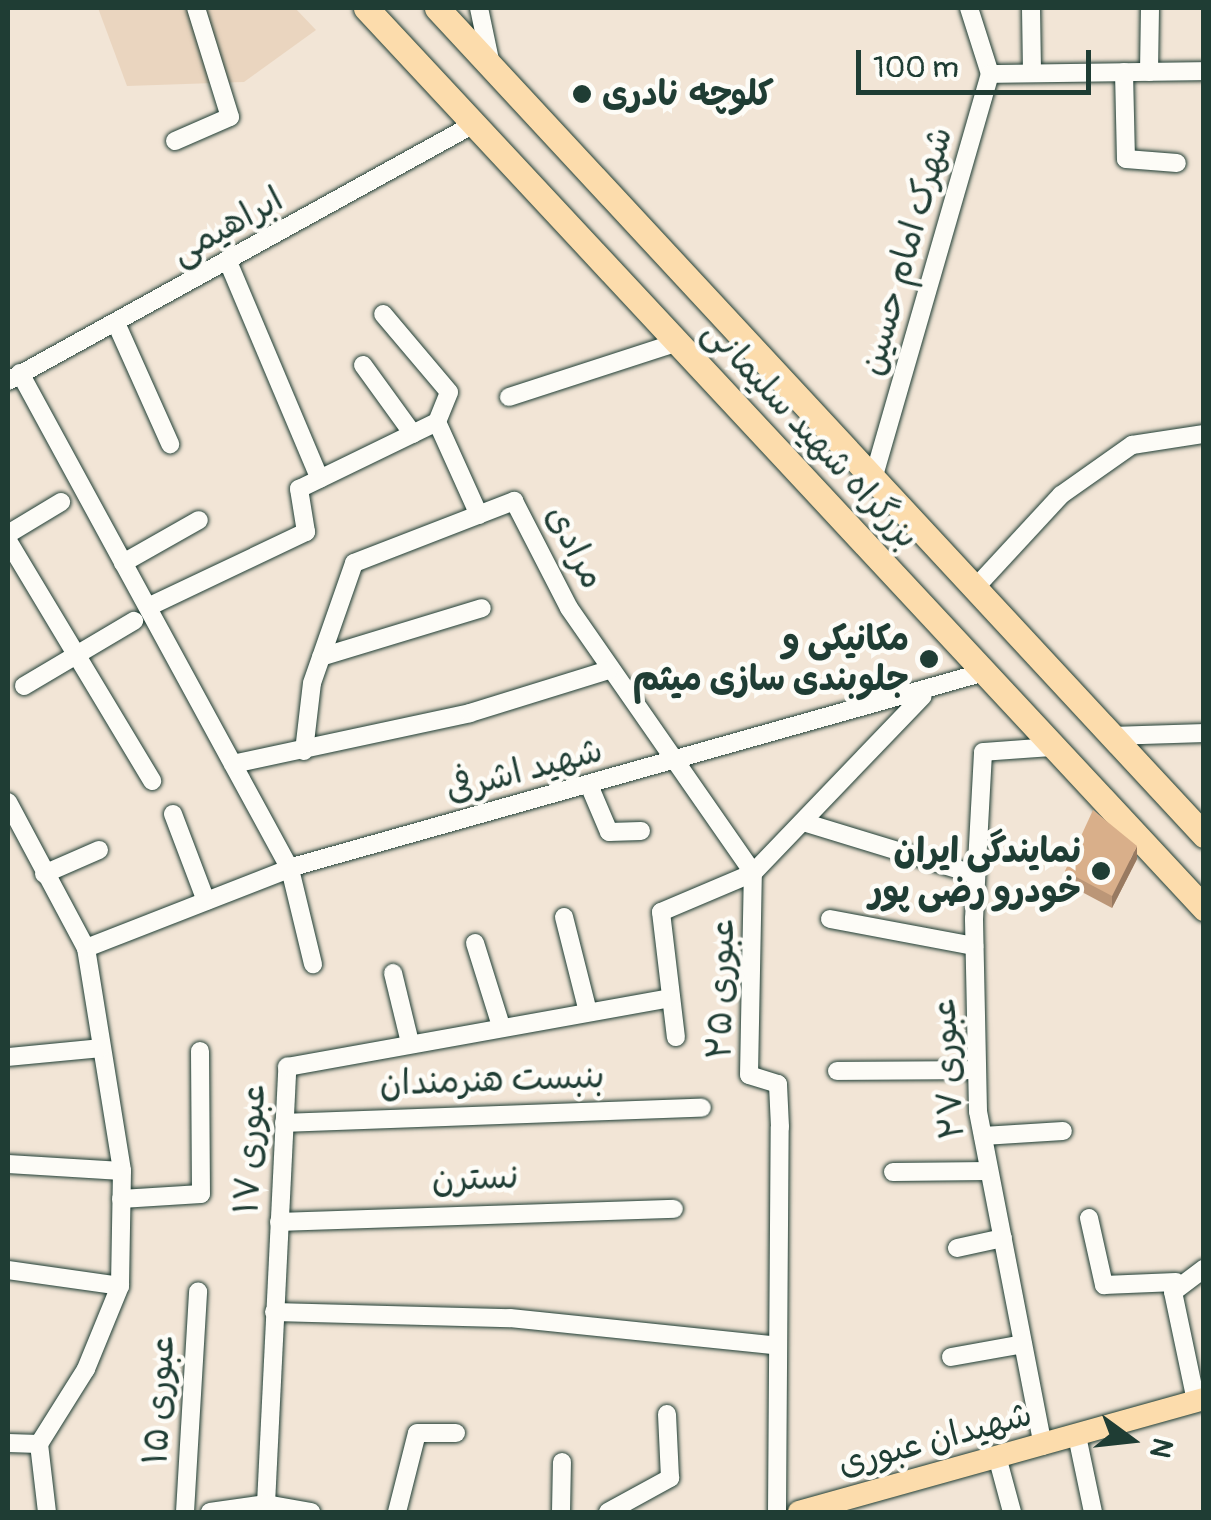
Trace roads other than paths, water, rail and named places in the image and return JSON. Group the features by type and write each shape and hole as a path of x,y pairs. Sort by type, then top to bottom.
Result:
{"highway":[{"name":"بزرگراه شهید سلیمانی","path":"437,8 1204,835"},
{"name":"بزرگراه شهید سلیمانی","path":"373,14 1204,908"}],"main road":[{"path":"351,8 373,14"},
{"name":"شهیدان عبوری","path":"799,1512 842,1507 1200,1400"}],"street":[{"path":"176,141 230,116 196,8"},
{"path":"479,8 494,69"},
{"path":"969,8 990,74 1204,71"},
{"path":"1030,8 1032,74"},
{"path":"1149,72 1150,8"},
{"path":"1124,72 1126,159 1177,163"},
{"name":"شهرک امام حسین","path":"873,478 990,74"},
{"name":"ابراهیمی","path":"14,377 230,264 474,124"},
{"path":"230,264 320,479"},
{"path":"148,607 306,532 300,488 437,422 449,392 383,314"},
{"path":"116,323 170,444"},
{"path":"509,397 678,342"},
{"path":"363,366 413,434"},
{"path":"14,377 124,563 290,868 313,964"},
{"path":"437,422 479,515"},
{"path":"975,588 1061,495 1132,445 1204,434"},
{"name":"مرادی","path":"321,657 354,563 514,501 609,670 681,760 753,873"},
{"path":"61,502 8,537 152,781"},
{"path":"124,563 199,520"},
{"path":"304,751 321,657 482,608"},
{"path":"24,686 134,622"},
{"path":"233,764 304,751 609,670"},
{"name":"شهید اشرفی","path":"86,948 290,868 923,695 984,672"},
{"name":"عبوری ۲۵","path":"777,1512 773,1345 780,1127 778,1084 749,1075 753,873 923,695"},
{"path":"1112,736 1204,733"},
{"name":"عبوری ۲۷","path":"1043,1446 982,1136 974,946 983,752 1054,747"},
{"path":"589,785 610,832 641,831"},
{"path":"8,802 16,840 44,874 86,948 122,1172 120,1286 86,1369 39,1444 46,1512"},
{"path":"173,814 206,902"},
{"path":"803,822 976,876"},
{"path":"44,874 99,850"},
{"path":"676,1037 661,912 753,873"},
{"path":"564,918 588,1012"},
{"path":"830,919 974,946"},
{"path":"476,943 501,1026"},
{"path":"394,973 410,1043"},
{"name":"عبوری ۱۷","path":"266,1504 287,1067 671,998"},
{"path":"8,1056 101,1048"},
{"path":"121,1199 201,1194 200,1052"},
{"path":"837,1071 977,1070"},
{"name":"بنبست هنرمندان","path":"284,1123 702,1108"},
{"path":"982,1136 1063,1131"},
{"path":"8,1164 122,1172"},
{"path":"894,1172 990,1171"},
{"name":"نسترن","path":"279,1222 674,1209"},
{"path":"1090,1218 1104,1285 1176,1282 1204,1269"},
{"path":"957,1248 1002,1238"},
{"path":"8,1270 120,1286"},
{"path":"1176,1282 1200,1400"},
{"name":"عبوری ۱۵","path":"184,1512 198,1291"},
{"path":"274,1312 510,1318 773,1345"},
{"path":"950,1358 1023,1344"},
{"path":"608,1512 670,1478 667,1414"},
{"path":"397,1512 417,1434 456,1434"},
{"path":"1076,1436 1093,1512"},
{"path":"8,1443 39,1444"},
{"path":"998,1460 1012,1512"},
{"path":"562,1462 562,1512"},
{"path":"210,1512 266,1504 311,1512"}],"place":[{"name":"کلوچه نادری","path":"582,94"},
{"name":"مکانیکی و جلوبندی سازی میثم","path":"929,659"},
{"name":"نمایندگی ایران خودرو رضی پور","path":"1101,871"}]}
